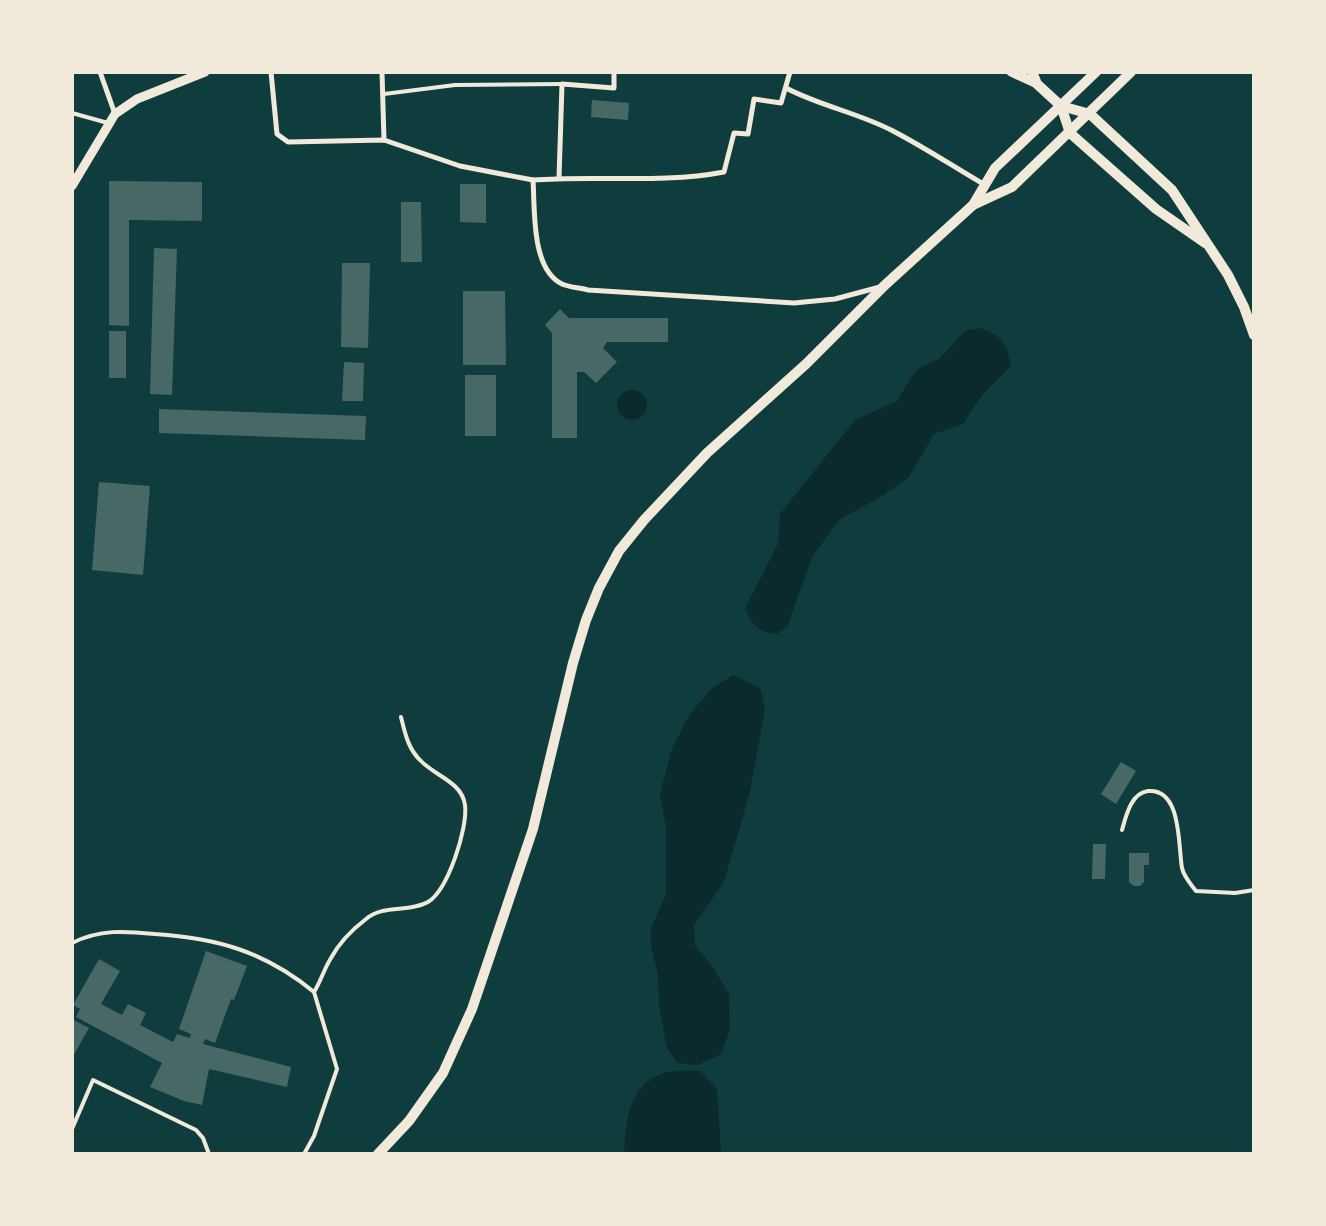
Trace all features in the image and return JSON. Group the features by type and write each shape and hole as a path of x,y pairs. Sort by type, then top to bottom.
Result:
{"main road":[{"path":"1032,72 1037,84 1060,106 1070,133 1156,209 1210,246"},
{"path":"378,1154 409,1121 442,1073 472,1009 533,829 573,663 586,620 598,588 619,551 644,520 707,453 806,364 885,286 973,205 995,168 1096,72"},
{"path":"973,205 1012,187 1090,114 1131,72"},
{"path":"1060,106 1090,114 1172,190 1228,275 1244,307 1254,335"}],"street":[{"path":"100,72 115,114"},
{"path":"72,186 115,114 137,99 205,72"},
{"path":"270,72 277,134 288,142 384,140 444,162 508,177 533,180 559,178 699,177 724,172 734,133 748,134 754,99 781,102 790,72"},
{"path":"382,72 384,140"},
{"path":"559,178 562,84 614,88 614,72"},
{"path":"1010,72 1037,84"},
{"path":"786,88 799,95 848,111 893,131 985,185"},
{"path":"533,180 542,263 550,276 562,284 588,290 794,304 835,299 885,286"}],"lane":[{"path":"384,94 455,85 562,84"},
{"path":"72,113 108,123"},
{"path":"314,992 330,958 356,927 378,912 427,902 445,882 453,865 465,805 459,789 421,761 406,739 402,717"},
{"path":"1122,830 1129,809 1136,798 1146,791 1156,791 1170,802 1180,840 1184,872 1196,890 1235,893 1254,890"},
{"path":"72,943 89,935 114,930 200,938 237,947 276,964 314,992 337,1069 314,1136 304,1154"},
{"path":"72,1129 93,1080 196,1130 203,1138 209,1154"}],"water":[{"path":"980,328 994,334 1002,341 1008,351 1011,366 982,395 963,424 934,434 909,477 882,496 839,520 812,557 788,625 777,634 756,626 745,608 778,544 780,514 855,420 897,401 912,376 922,366 939,359 965,331"},
{"path":"632,390 638,391 646,399 646,411 638,419 632,420 626,419 618,411 617,405 618,399 626,391"},
{"path":"733,675 760,688 765,709 750,792 724,882 694,925 695,946 712,966 729,994 730,1030 721,1054 698,1065 677,1063 667,1048 659,1006 658,975 651,947 651,928 666,894 666,827 660,794 672,748 690,714 711,689"},
{"path":"700,1071 717,1089 721,1153 624,1153 626,1128 632,1103 645,1083 656,1076 669,1072"}],"building":[{"path":"592,100 629,103 628,120 591,117"},
{"path":"109,181 202,182 202,221 129,220 129,326 109,325"},
{"path":"460,184 486,184 486,223 460,222"},
{"path":"401,202 421,202 422,262 401,262"},
{"path":"154,248 177,249 172,395 150,394"},
{"path":"342,263 370,263 368,348 341,347"},
{"path":"463,291 505,291 506,365 463,365"},
{"path":"560,309 569,318 668,318 668,342 607,342 603,348 617,362 596,383 584,372 577,372 577,438 552,438 552,333 545,325"},
{"path":"109,331 126,331 126,378 109,378"},
{"path":"344,362 364,363 363,401 342,401"},
{"path":"465,375 496,375 496,436 465,436"},
{"path":"159,409 366,416 365,440 159,433"},
{"path":"99,482 150,486 143,575 92,570"},
{"path":"1121,762 1136,771 1116,804 1101,794"},
{"path":"1093,844 1106,844 1105,879 1092,879"},
{"path":"1129,853 1149,853 1149,865 1144,865 1144,882 1140,886 1134,886 1129,882"},
{"path":"206,951 247,966 234,1000 231,999 215,1043 205,1039 203,1044 291,1067 287,1087 209,1069 202,1105 184,1101 150,1087 162,1063 76,1017 80,1009 73,1005 99,959 120,971 101,1004 122,1015 128,1004 146,1013 140,1025 173,1042 177,1034 190,1038 191,1034 179,1029"},
{"path":"72,1019 89,1028 72,1058"}]}
